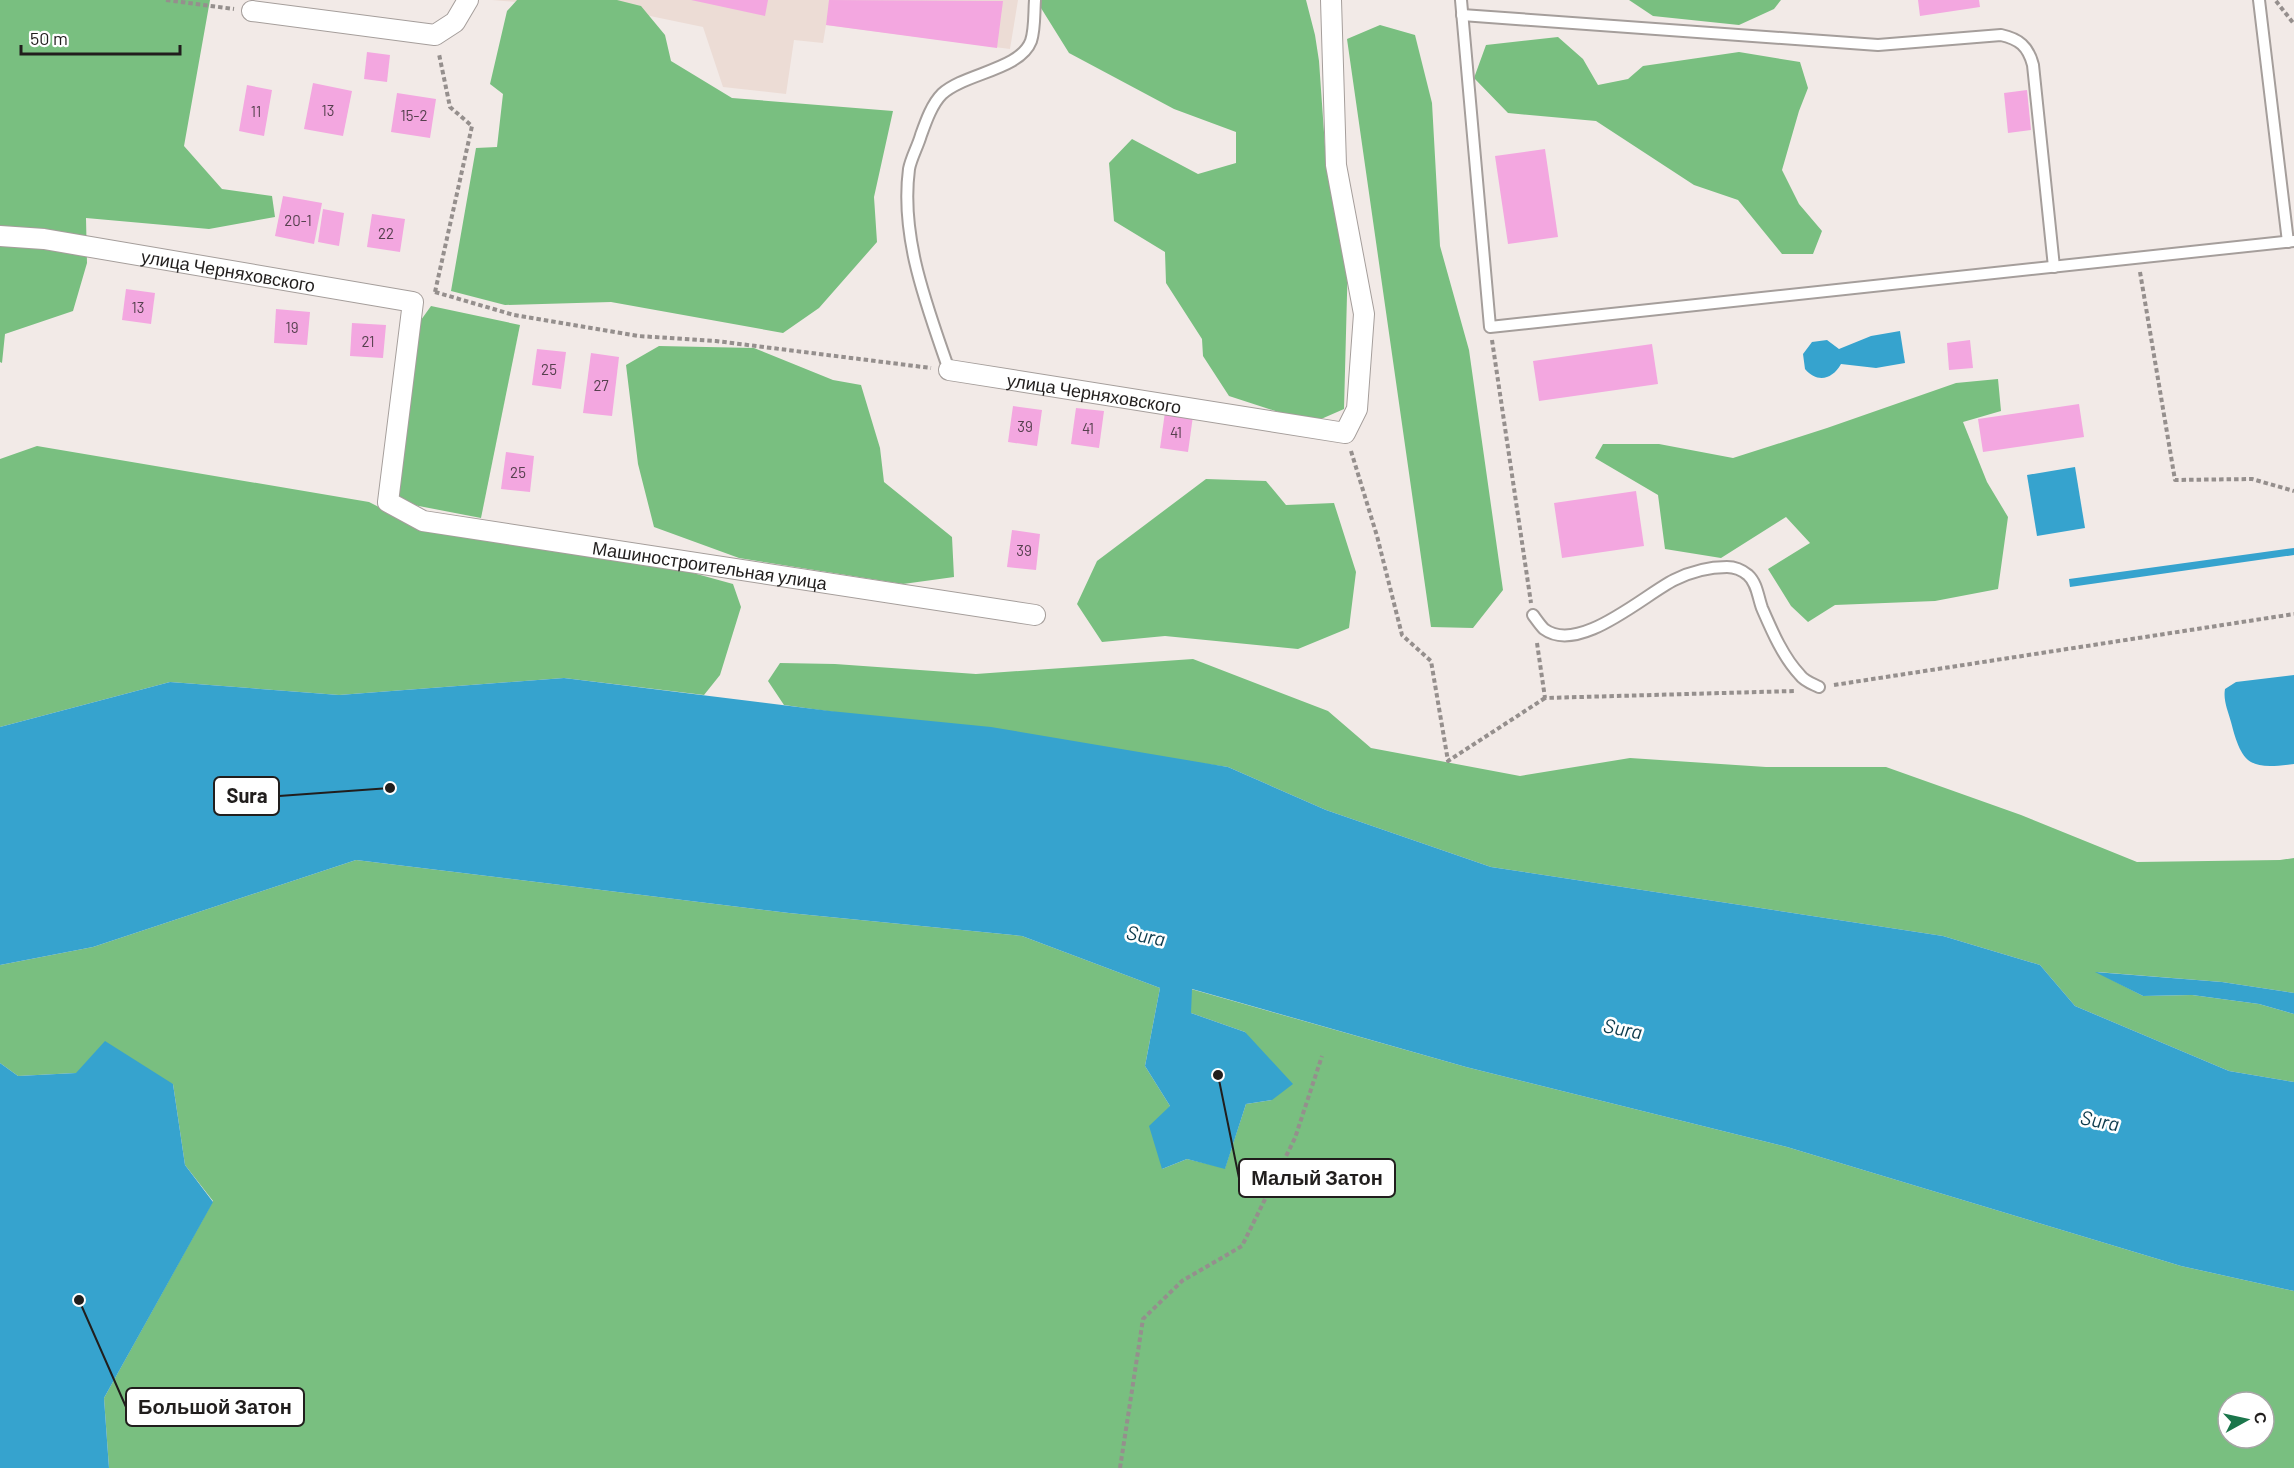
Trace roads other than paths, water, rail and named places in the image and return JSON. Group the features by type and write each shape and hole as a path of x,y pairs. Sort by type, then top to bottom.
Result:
{"street":[{"path":"252,11 435,35 455,22 468,0"},
{"name":"улица Черняховского","path":"949,370 1345,433 1357,409 1364,314 1336,165 1330,0"},
{"name":"улица Черняховского","path":"0,236 44,239 413,302 388,502"},
{"name":"Машиностроительная улица","path":"388,502 423,521 1035,615"}],"lane":[{"path":"949,370 927,307 908,222 910,168 929,115 942,94 1025,52 1031,40 1035,0"},
{"path":"1461,0 1490,327 2291,241 2259,0"},
{"path":"1462,15 1878,45 2001,35 2011,37 2022,42 2030,53 2033,64 2054,267"},
{"path":"1533,615 1543,628 1555,634 1573,634 1609,622 1673,580 1691,573 1725,567 1736,568 1749,576 1755,585 1761,607 1784,653 1801,677 1819,687"}],"water":[{"path":"1900,331 1905,363 1876,368 1841,364 1833,374 1824,378 1814,376 1805,369 1803,354 1812,342 1827,340 1839,349 1871,336"},
{"path":"2075,467 2085,528 2037,536 2027,475"},
{"path":"2294,548 2294,555 2070,587 2069,579"},
{"path":"2294,675 2294,764 2258,765 2244,756 2239,748 2225,701 2225,689 2236,682"},
{"path":"564,678 830,711 991,727 1228,767 1326,810 1491,867 1943,936 2040,965 2075,1006 2229,1071 2294,1082 2294,1291 2181,1266 1787,1147 1466,1067 1192,989 1191,1013 1245,1032 1293,1084 1272,1100 1246,1104 1225,1169 1187,1159 1162,1169 1149,1126 1170,1106 1145,1066 1160,988 1022,936 789,913 356,860 93,947 0,965 0,727 170,682 339,695"},
{"path":"2095,972 2222,982 2294,993 2294,1014 2259,1004 2192,995 2143,996"},
{"path":"105,1041 173,1084 185,1165 213,1202 104,1398 109,1468 0,1468 0,1063 18,1076 76,1073"}],"place":[{"name":"Sura","path":"390,788"},
{"name":"Малый Затон","path":"1218,1075"},
{"name":"Большой Затон","path":"79,1300"}]}
